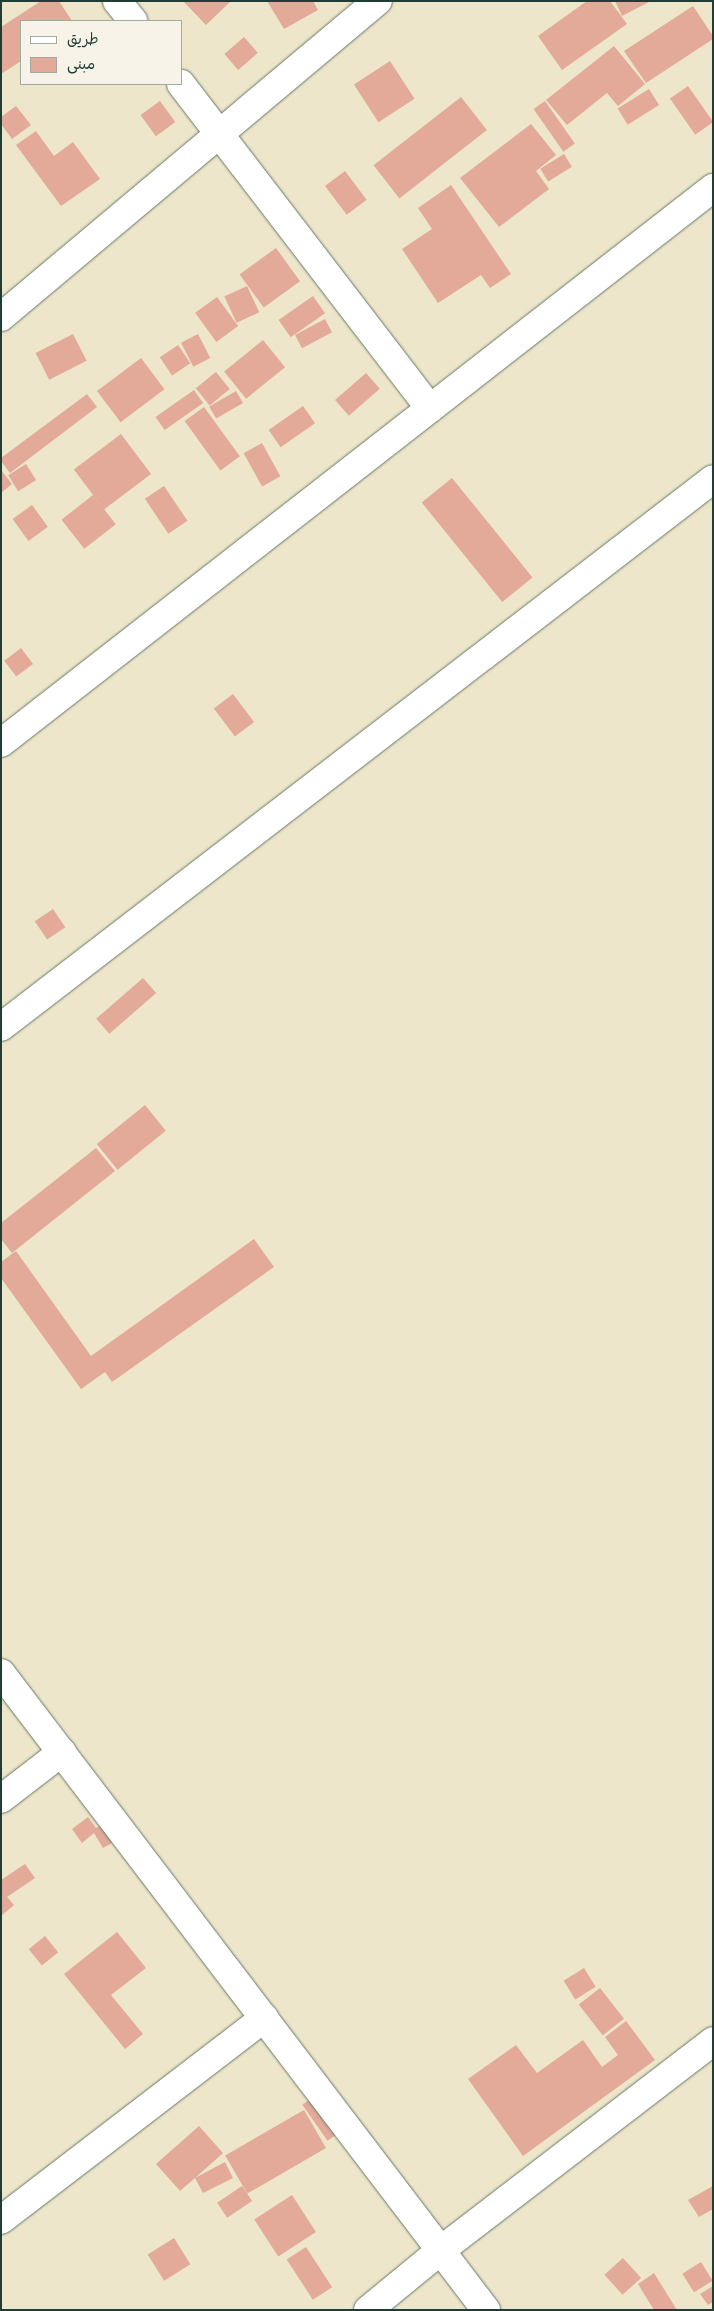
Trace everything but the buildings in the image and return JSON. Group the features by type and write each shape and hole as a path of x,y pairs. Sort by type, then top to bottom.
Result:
{"street":[{"path":"118,1 132,20"},
{"path":"1,317 378,1"},
{"path":"182,85 430,409"},
{"path":"1,743 713,188"},
{"path":"1,1027 713,479"},
{"path":"1,1673 486,2310"},
{"path":"1,1799 62,1752"},
{"path":"1,2220 264,2018"},
{"path":"368,2310 441,2250 713,2041"}]}
